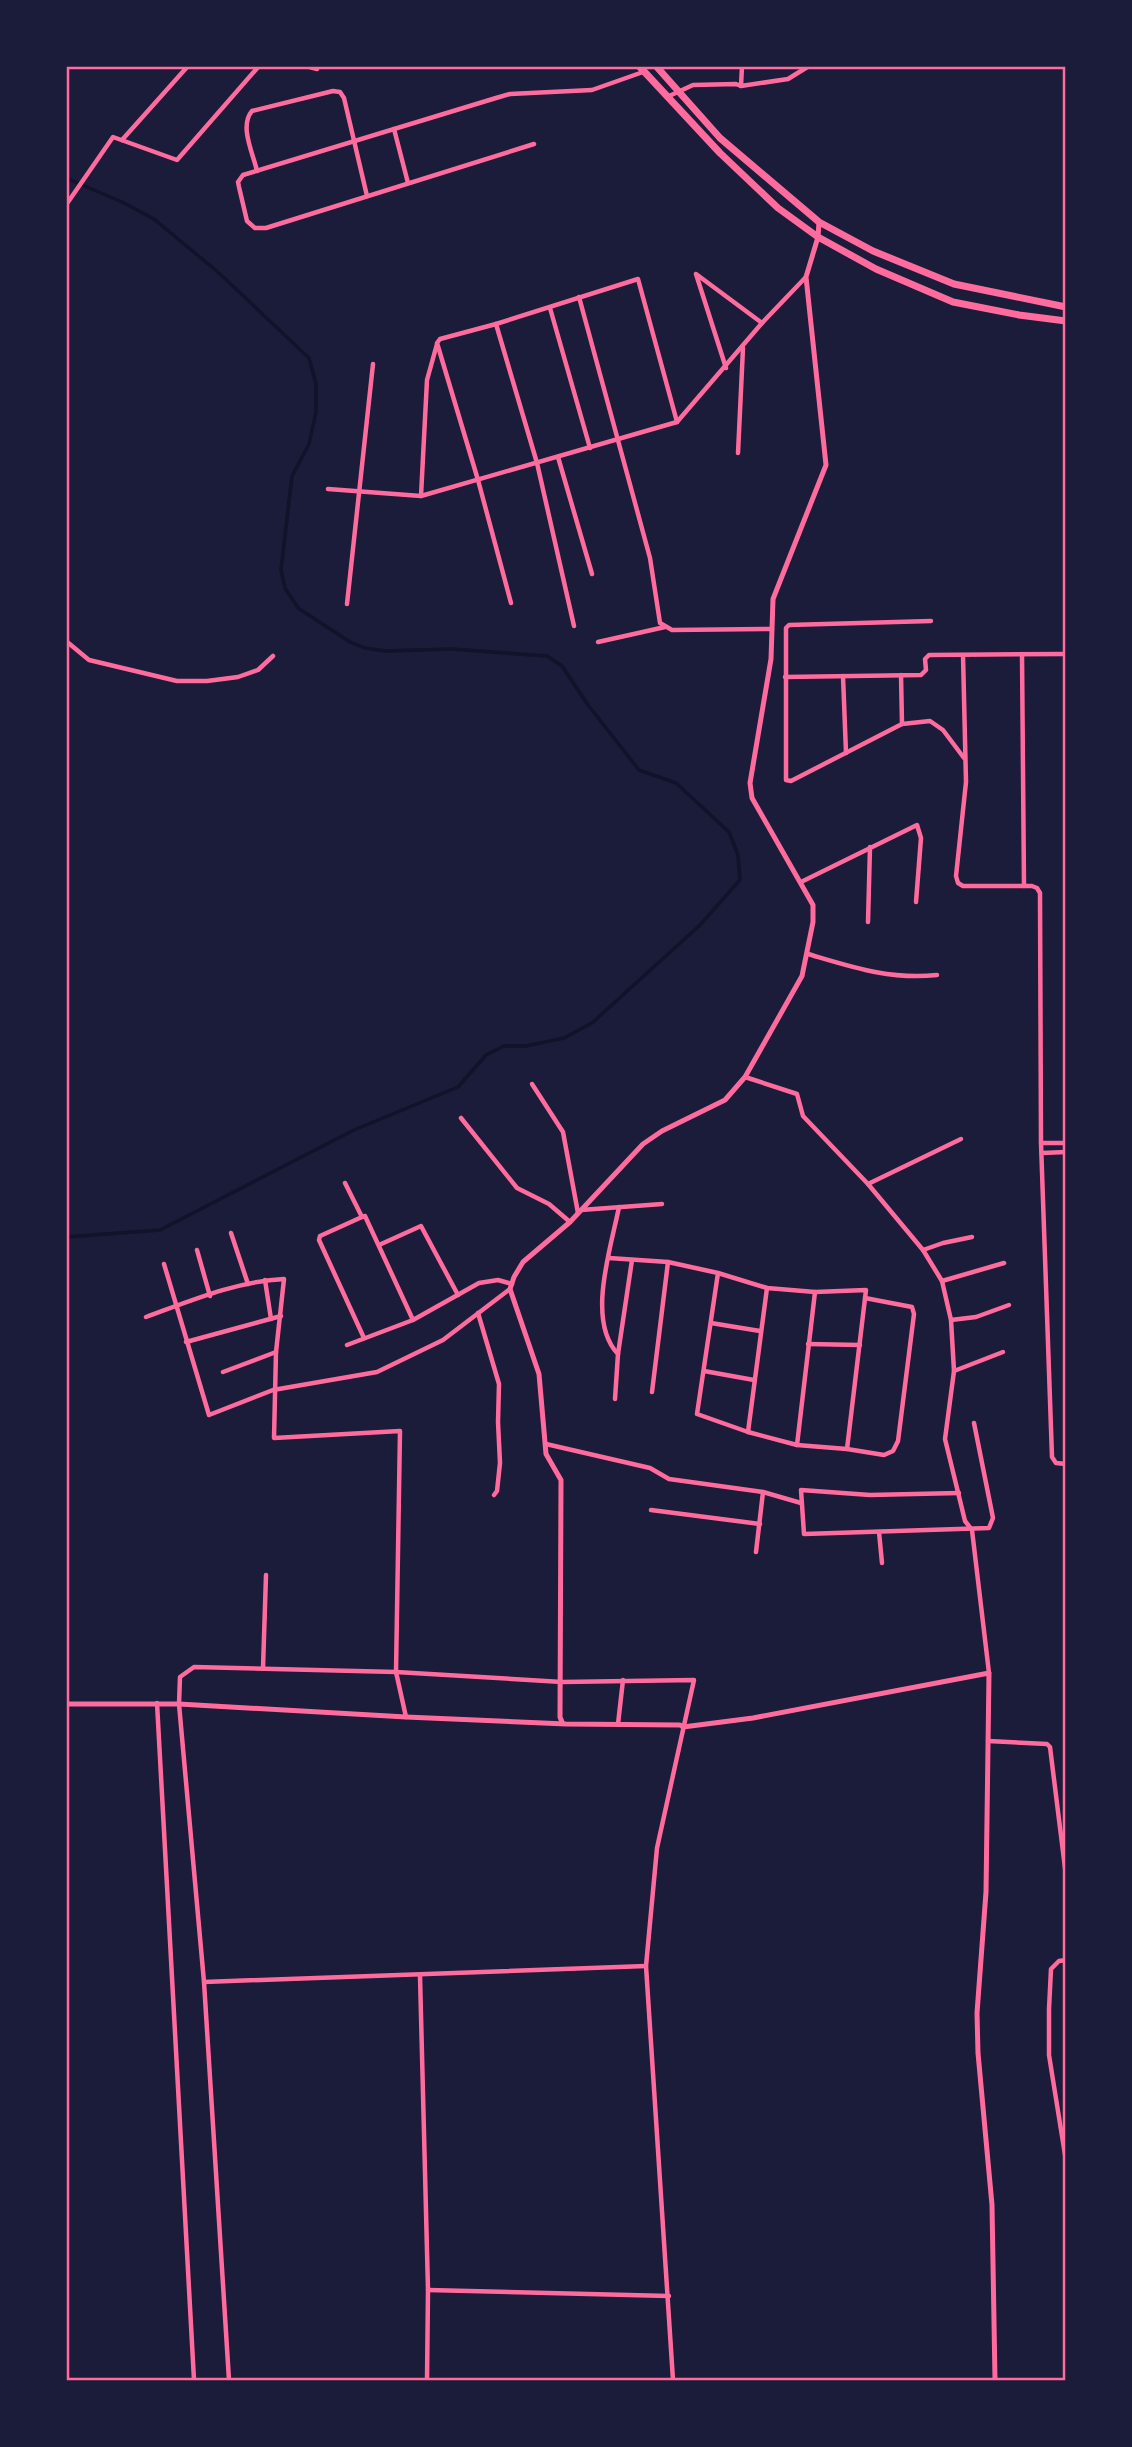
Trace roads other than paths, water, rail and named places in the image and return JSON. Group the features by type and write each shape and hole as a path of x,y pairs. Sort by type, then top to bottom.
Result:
{"main road":[{"path":"656,66 720,138 819,222 873,251 954,284 1066,307"},
{"path":"641,69 712,146 778,208 818,237 876,269 953,302 1066,321"},
{"path":"712,146 720,138"}],"street":[{"path":"122,141 188,66"},
{"path":"66,205 113,137 177,160 259,66"},
{"path":"306,66 317,69 318,66"},
{"path":"741,86 742,66"},
{"path":"666,98 693,85 741,86 788,79 809,66"},
{"path":"534,144 266,228 255,228 247,221 238,182 243,175 496,97 592,90 641,69"},
{"path":"257,171 246,126 246,117 252,111 333,91 340,92 355,141 367,196"},
{"path":"394,129 408,183"},
{"path":"164,1264 209,1415 273,1390 377,1371 443,1340 511,1287 523,1262 570,1222 643,1144 662,1131 725,1100 745,1077 802,976 808,954 813,905 752,798 750,783 771,659 773,599 826,465 806,277 818,237 819,222"},
{"path":"726,368 696,274 762,323"},
{"path":"328,489 421,496 677,422 762,323 806,277"},
{"path":"421,496 426,380 440,339 550,308 638,279 677,422"},
{"path":"579,297 650,558 660,623 671,630 772,629"},
{"path":"550,308 590,448"},
{"path":"496,324 537,463 574,626"},
{"path":"437,343 511,603"},
{"path":"738,453 743,347"},
{"path":"346,604 373,364"},
{"path":"558,457 592,574"},
{"path":"930,621 789,625 786,628 786,780 791,781 902,724 930,721 943,730 966,760"},
{"path":"598,642 667,627"},
{"path":"66,641 96,662 177,681 238,677 258,670 273,656"},
{"path":"1022,654 1024,886"},
{"path":"785,677 925,674 925,659 929,655 1066,654"},
{"path":"963,655 966,782 956,876 958,883 963,886 1024,886 1037,888 1040,893 1041,1143 1052,1457 1056,1463 1066,1464"},
{"path":"901,675 902,724"},
{"path":"843,676 846,753"},
{"path":"801,882 917,825 921,838 916,902"},
{"path":"868,922 870,847"},
{"path":"808,954 880,975 937,975"},
{"path":"745,1077 797,1094 803,1116 868,1184 923,1250 942,1281 951,1320 954,1371 945,1439 965,1521 972,1530 989,1673 986,1892 977,2013 978,2053 992,2205 995,2381"},
{"path":"532,1084 563,1132 580,1212"},
{"path":"461,1118 517,1188 549,1204 570,1222"},
{"path":"868,1184 961,1139"},
{"path":"1041,1143 1066,1143"},
{"path":"1042,1153 1066,1152"},
{"path":"345,1184 362,1217 365,1216 413,1320"},
{"path":"580,1212 662,1204"},
{"path":"618,1354 610,1345 601,1307 619,1207"},
{"path":"362,1217 320,1236 319,1240 364,1338"},
{"path":"379,1245 421,1226 458,1295"},
{"path":"231,1233 248,1284"},
{"path":"923,1250 972,1237"},
{"path":"197,1250 210,1296"},
{"path":"609,1258 668,1262 767,1288 815,1292 866,1290 847,1449"},
{"path":"615,1399 618,1354 632,1261"},
{"path":"652,1392 668,1262"},
{"path":"942,1281 1004,1263"},
{"path":"718,1273 697,1414 797,1445 884,1455 893,1451 898,1441 914,1314 912,1307 904,1304 865,1298"},
{"path":"146,1317 248,1284 284,1279 273,1390 274,1438 400,1431 396,1672 406,1717"},
{"path":"265,1280 271,1319"},
{"path":"346,1345 413,1320 480,1283 498,1280 511,1287 539,1374 547,1454 561,1480 562,1722"},
{"path":"748,1432 767,1288"},
{"path":"797,1445 815,1292"},
{"path":"951,1320 976,1317 1009,1305"},
{"path":"478,1313 499,1384 500,1463 497,1491 494,1495"},
{"path":"187,1342 281,1316"},
{"path":"711,1323 760,1331"},
{"path":"808,1344 860,1345"},
{"path":"223,1372 276,1352"},
{"path":"954,1371 1003,1352"},
{"path":"704,1371 754,1380"},
{"path":"959,1493 870,1495 801,1490 804,1534 989,1528 993,1518 974,1423"},
{"path":"546,1444 650,1468 669,1479 762,1492 801,1503"},
{"path":"756,1552 762,1492"},
{"path":"651,1510 760,1524"},
{"path":"879,1532 882,1563"},
{"path":"263,1668 265,1575"},
{"path":"229,2381 204,1982 179,1704 180,1677 194,1667 396,1672 562,1682 694,1680 657,1848 646,1966 673,2381"},
{"path":"66,1704 157,1703 406,1717 683,1727 753,1718 989,1673"},
{"path":"618,1724 623,1680"},
{"path":"157,1703 194,2381"},
{"path":"988,1741 1047,1744 1050,1747 1066,1876"},
{"path":"1066,1960 1051,1969 1049,2009 1049,2055 1066,2161"},
{"path":"204,1982 646,1966"},
{"path":"420,1976 428,2290 427,2381"},
{"path":"428,2290 669,2296"}],"waterway":[{"path":"66,178 154,219 219,273 309,358 316,384 316,412 309,444 292,476 281,570 285,588 298,608 350,642 365,648 386,651 451,649 547,656 562,666 588,705 639,770 676,783 729,832 738,855 740,880 700,925 592,1023 564,1038 526,1046 504,1046 486,1055 458,1087 354,1130 160,1230 66,1237"}]}
